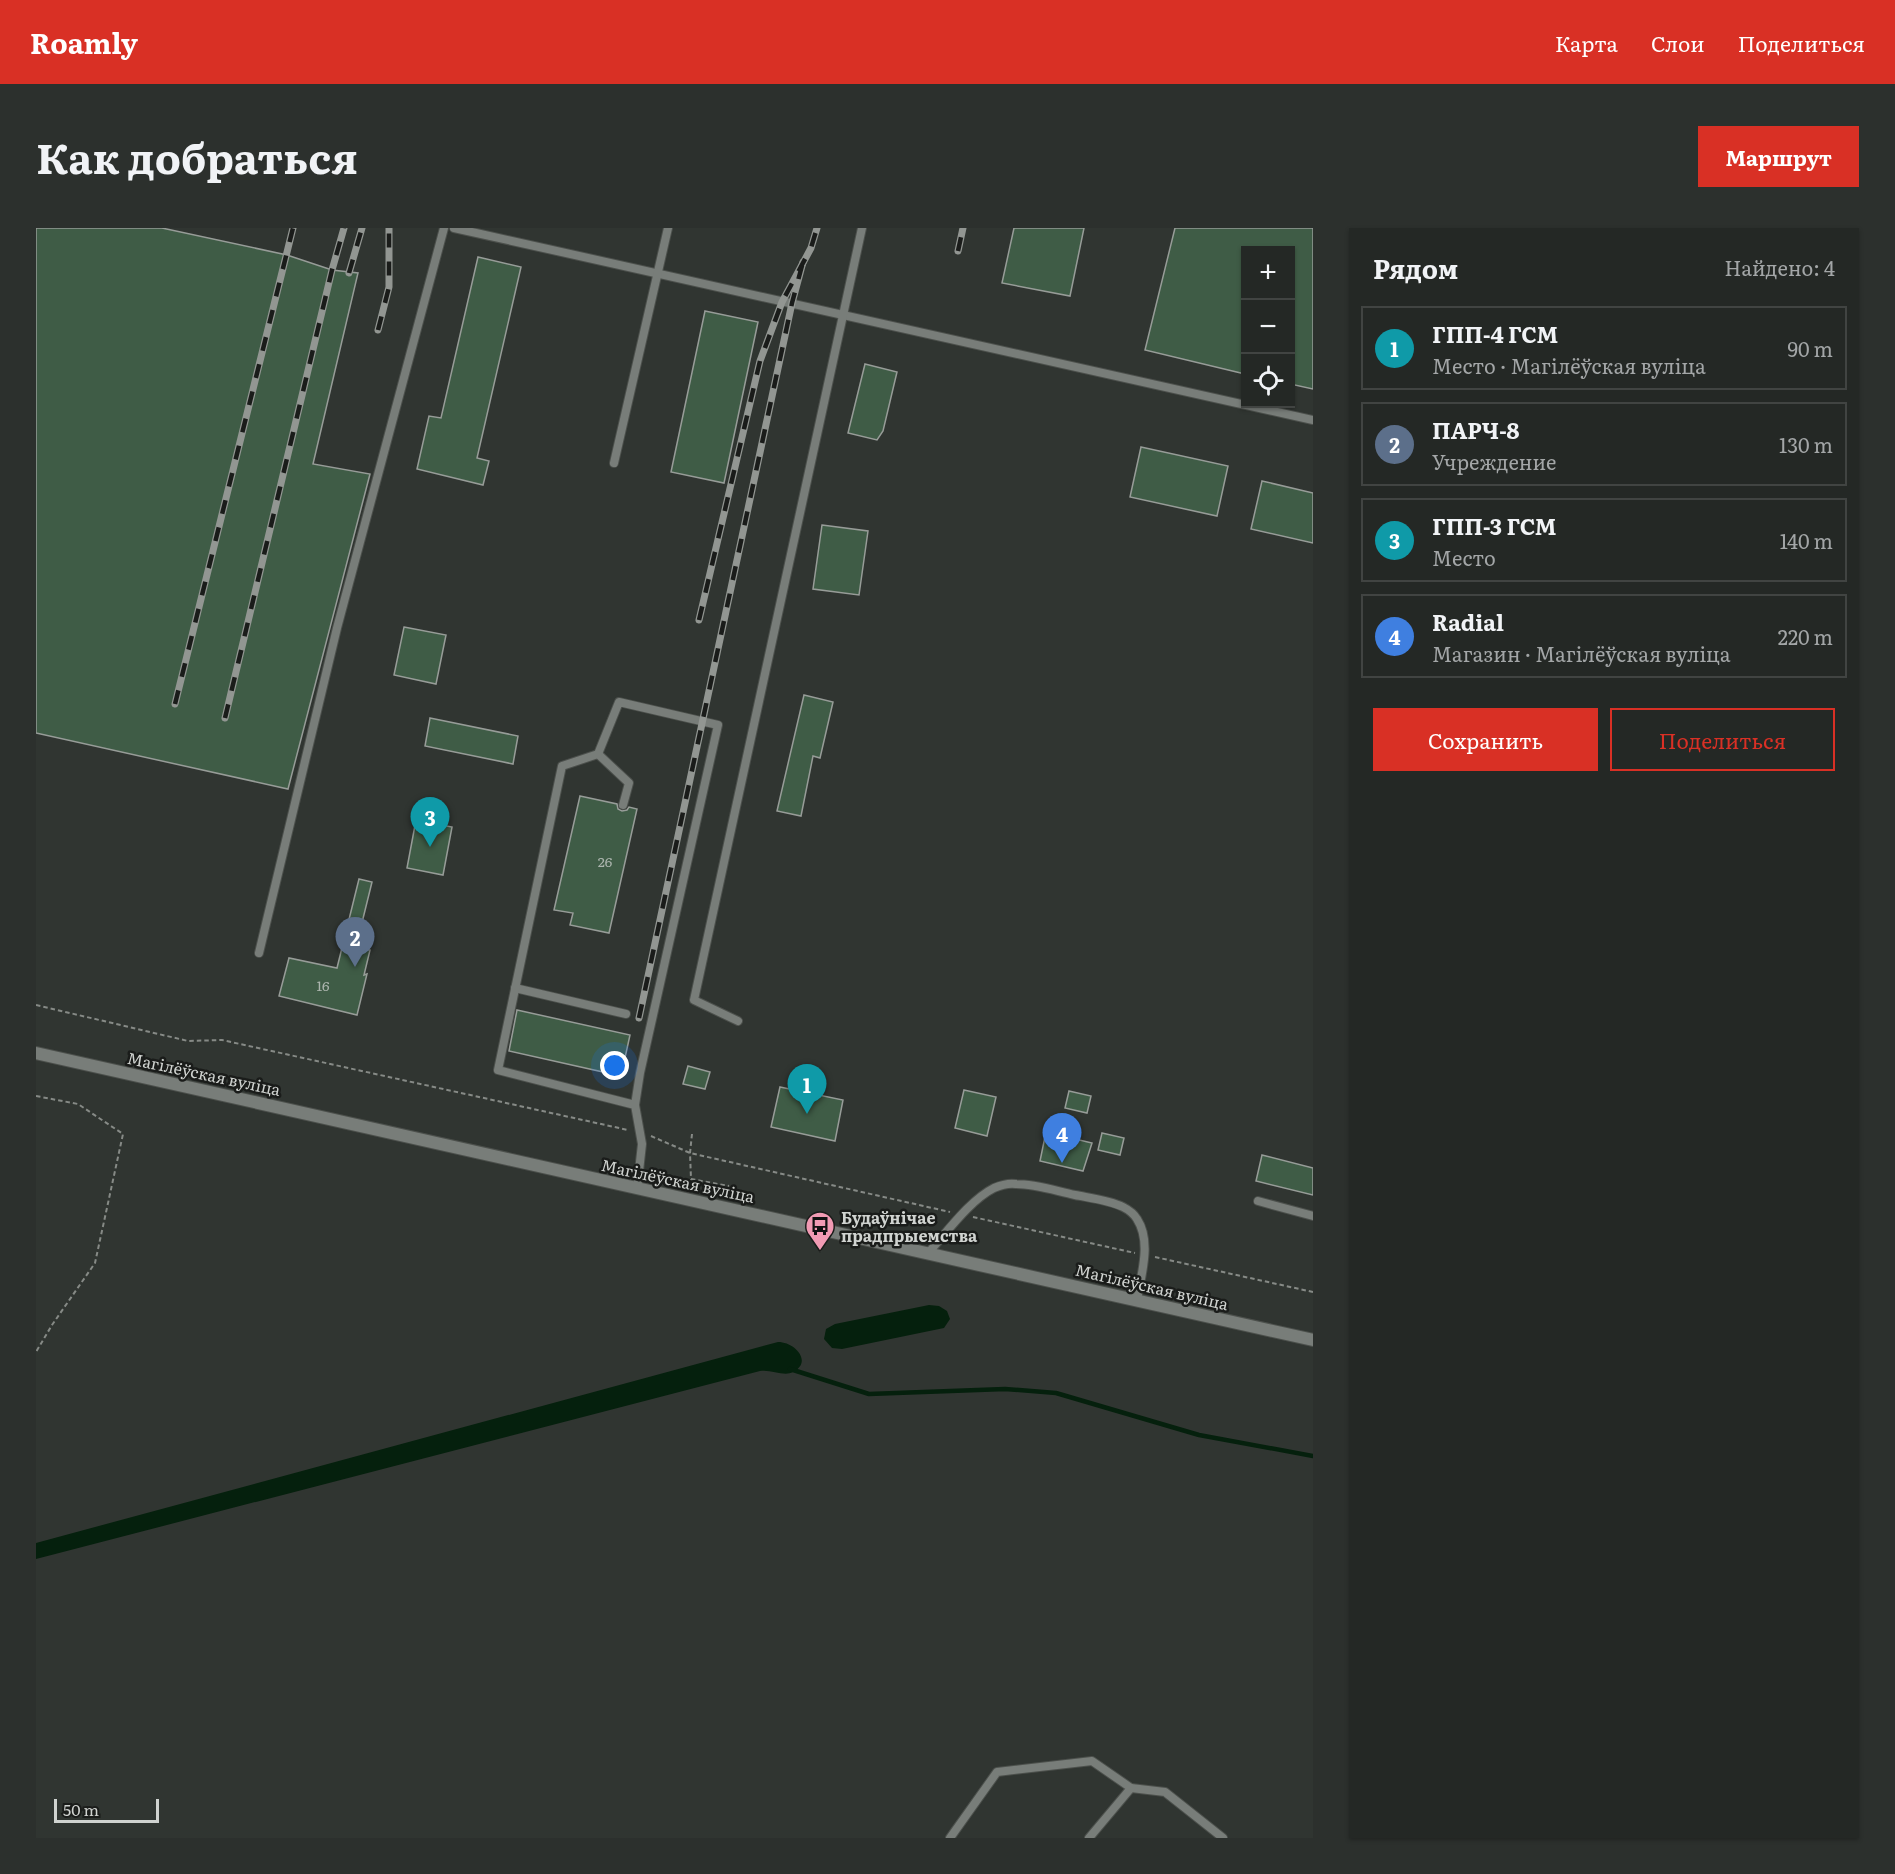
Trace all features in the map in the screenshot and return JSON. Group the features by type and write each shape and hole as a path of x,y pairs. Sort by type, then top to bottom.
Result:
{"street":[{"name":"Магілёўская вуліца","path":"36,1053 1313,1340"}],"lane":[{"path":"259,953 337,628 444,228"},
{"path":"454,228 1313,420"},
{"path":"614,463 668,228"},
{"path":"738,1021 694,1000 862,228"},
{"path":"635,1105 498,1070 562,766 598,754 619,702 718,725 640,1073 635,1105 642,1144 637,1189"},
{"path":"598,754 628,783 623,805"},
{"path":"515,988 626,1014"},
{"path":"929,1252 981,1197 1005,1184 1024,1184 1107,1202 1125,1208 1132,1214 1144,1237 1144,1255 1137,1300"},
{"path":"1258,1201 1313,1216"},
{"path":"950,1838 997,1773 1092,1761 1131,1788 1165,1792 1223,1838"},
{"path":"1089,1838 1131,1788"}],"path":[{"path":"36,1005 188,1041 233,1042 639,1132"},
{"path":"36,1096 78,1104 123,1134 95,1263 36,1352"},
{"path":"692,1134 691,1179 729,1186"}],"shaded area":[{"path":"929,1305 939,1306 947,1311 950,1319 944,1328 842,1349 832,1348 824,1339 826,1329 835,1324"},
{"path":"778,1342 790,1345 802,1358 799,1368 793,1372 786,1374 760,1371 36,1559 36,1543"}],"building":[{"path":"36,228 162,228 287,255 332,270 358,273 313,464 370,474 288,789 36,733"},
{"path":"1014,228 1084,228 1070,296 1002,283"},
{"path":"1175,228 1313,228 1313,389 1295,385 1295,246 1241,246 1241,373 1145,350"},
{"path":"478,257 521,267 477,458 489,461 483,485 417,469 429,416 441,418"},
{"path":"705,311 758,322 724,483 671,472"},
{"path":"865,364 897,372 883,431 877,440 848,433"},
{"path":"1141,447 1228,466 1217,516 1130,497"},
{"path":"1262,481 1313,493 1313,543 1251,529"},
{"path":"822,525 868,531 859,595 813,589"},
{"path":"404,627 446,635 436,684 394,675"},
{"path":"804,695 833,702 820,758 813,756 801,816 777,811"},
{"path":"430,718 518,736 513,764 425,746"},
{"path":"580,796 617,804 618,809 622,811 629,807 637,809 609,933 570,925 573,913 554,910"},
{"path":"416,820 452,827 443,875 407,868"},
{"path":"359,879 372,882 356,947 370,950 357,1015 279,996 289,958 337,968"},
{"path":"517,1010 630,1035 621,1076 509,1051"},
{"path":"688,1066 710,1072 705,1089 683,1084"},
{"path":"780,1087 843,1100 835,1141 771,1127"},
{"path":"964,1090 996,1097 987,1136 955,1128"},
{"path":"1069,1091 1091,1096 1087,1113 1065,1108"},
{"path":"1046,1132 1092,1143 1083,1171 1040,1161"},
{"path":"1102,1133 1124,1138 1120,1155 1098,1150"},
{"path":"1262,1155 1313,1168 1313,1195 1256,1181"}],"waterway":[{"path":"790,1369 869,1394 1005,1389 1056,1393 1199,1435 1313,1456"}],"railway":[{"path":"175,704 293,228"},
{"path":"225,718 344,228"},
{"path":"349,273 362,228"},
{"path":"378,330 389,287 389,228"},
{"path":"699,620 760,361 782,302 811,248 817,228"},
{"path":"958,251 963,228"},
{"path":"639,1018 792,303 803,262"}],"place":[{"name":"ГПП-3 ГСМ","path":"430,847"},
{"name":"ПАРЧ-8","path":"355,967"},
{"name":"ГПП-4 ГСМ","path":"807,1114"},
{"name":"Radial","path":"1062,1163"},
{"name":"Будаўнічае прадпрыемства","path":"820,1252"}]}
